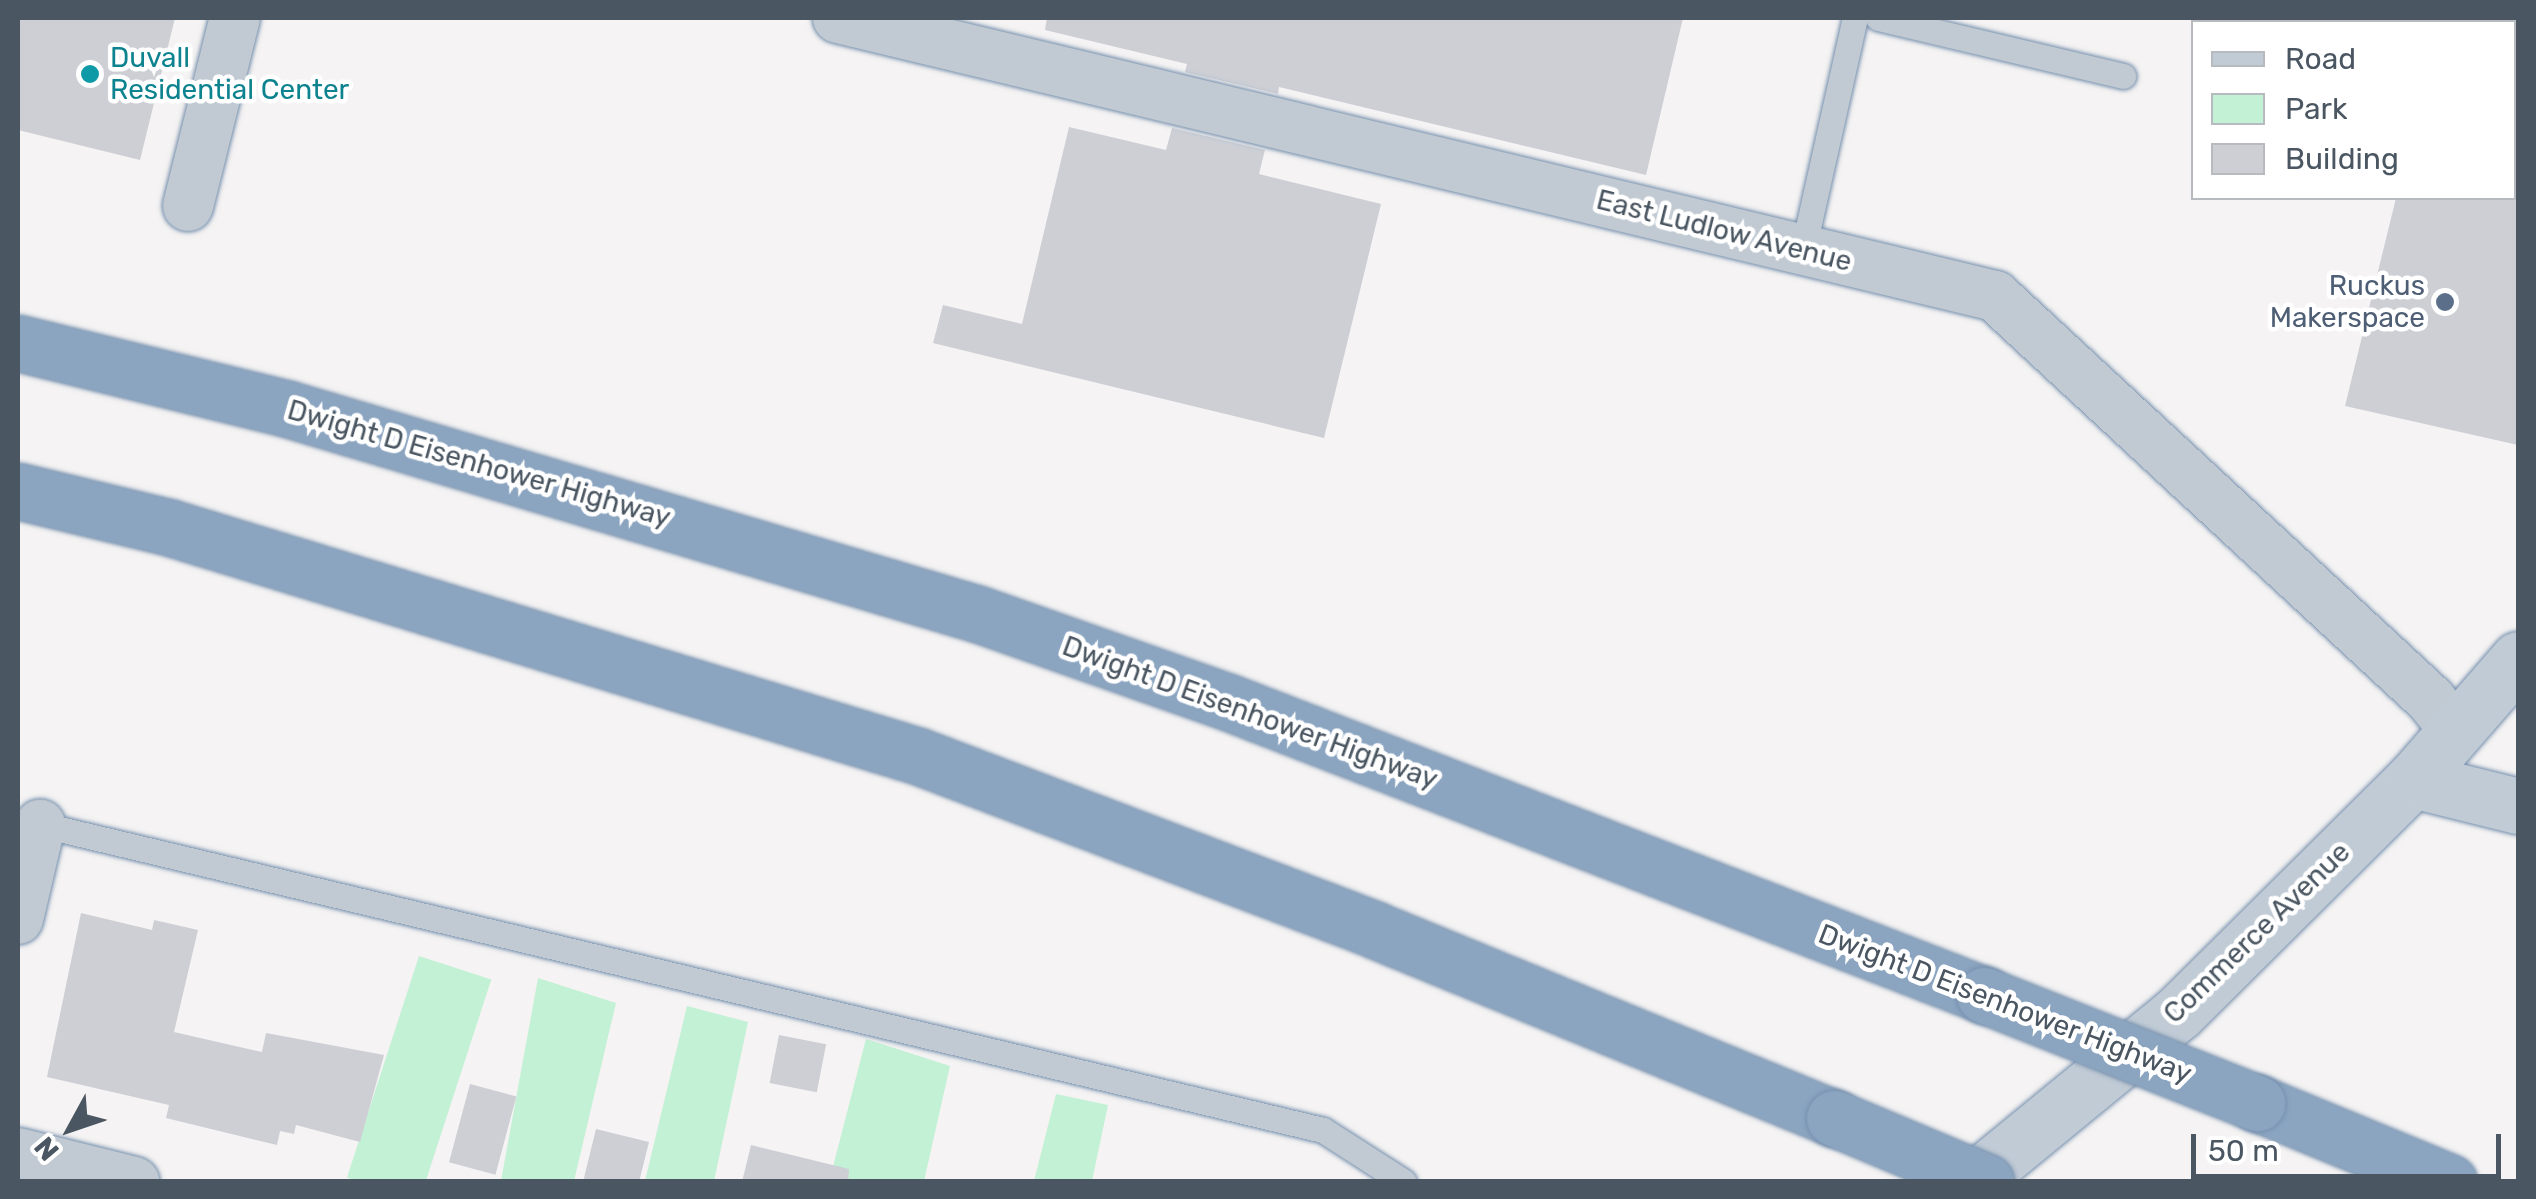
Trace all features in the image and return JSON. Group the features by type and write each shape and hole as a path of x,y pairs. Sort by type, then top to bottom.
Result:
{"highway":[{"name":"Dwight D Eisenhower Highway","path":"18,343 324,420 978,614 1301,730 1984,995 2449,1182"},
{"path":"18,490 168,528 918,756 1375,930 1986,1182"}],"street":[{"path":"188,206 235,18"},
{"name":"East Ludlow Avenue","path":"838,18 1995,296 2432,700 2455,731"},
{"name":"Commerce Avenue","path":"1972,1182 2178,1013 2413,780 2518,659"},
{"path":"2413,780 2518,806"},
{"path":"18,920 29,822"},
{"path":"18,1154 134,1182"}],"lane":[{"path":"1803,250 1854,18"},
{"path":"1878,18 2123,76"},
{"path":"29,822 1323,1130 1404,1182"}],"green space":[{"path":"419,956 491,979 425,1182 361,1182 347,1178"},
{"path":"538,978 616,1003 574,1181 501,1181"},
{"path":"687,1006 748,1022 714,1181 645,1181"},
{"path":"866,1039 950,1066 924,1181 829,1182"},
{"path":"1056,1094 1108,1105 1092,1181 1034,1181"}],"building":[{"name":"Duvall Residential Center","path":"18,18 175,18 140,160 18,130"},
{"path":"1047,18 1683,18 1646,175 1279,87 1278,94 1185,72 1187,64 1045,30"},
{"path":"1069,127 1166,150 1172,128 1265,150 1259,174 1381,204 1324,438 933,343 943,305 1022,324"},
{"name":"Ruckus Makerspace","path":"2518,198 2518,445 2345,406 2396,200"},
{"path":"81,913 152,930 154,920 198,930 174,1032 262,1052 266,1033 384,1055 360,1142 296,1125 294,1134 280,1131 277,1145 166,1118 169,1105 47,1077"},
{"path":"779,1035 826,1044 817,1092 770,1083"},
{"path":"470,1084 516,1096 495,1175 449,1162"},
{"path":"596,1129 649,1142 639,1182 583,1182"},
{"path":"751,1145 849,1169 848,1182 742,1182"}],"railway":[{"path":"2412,18 2422,20"}],"place":[{"name":"Duvall Residential Center","path":"90,74"},
{"name":"Ruckus Makerspace","path":"2445,302"}]}
